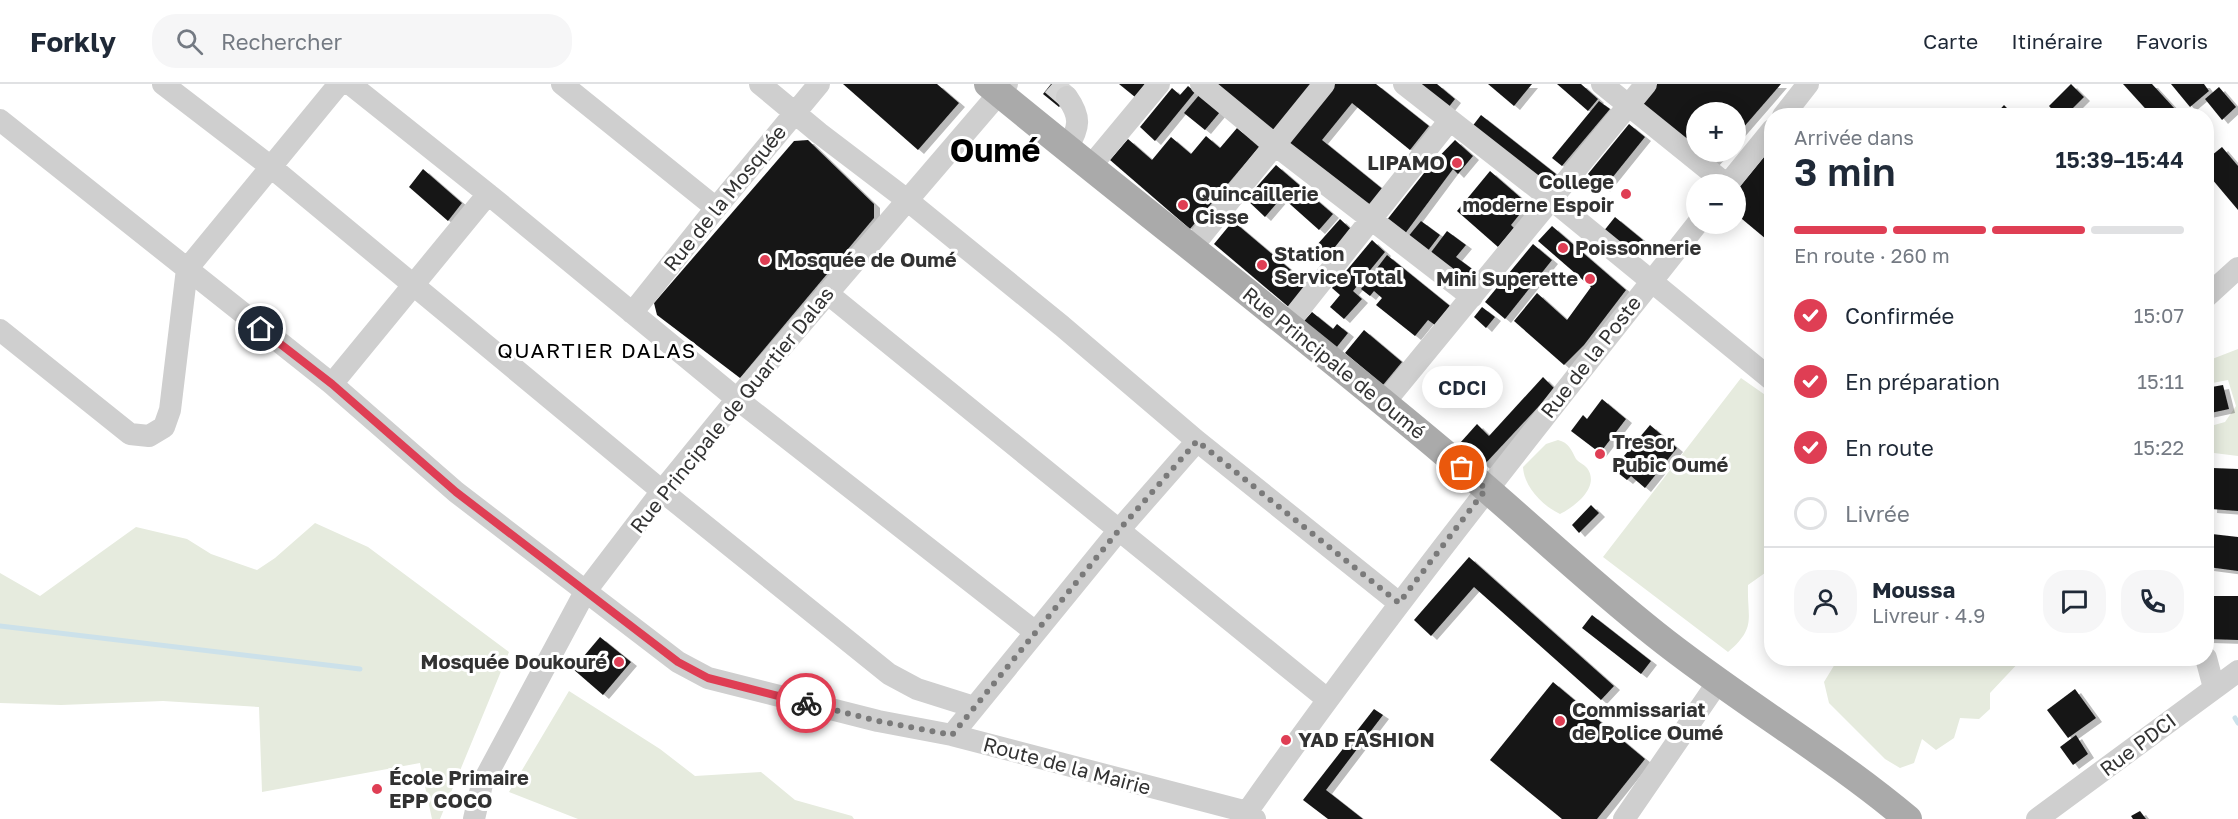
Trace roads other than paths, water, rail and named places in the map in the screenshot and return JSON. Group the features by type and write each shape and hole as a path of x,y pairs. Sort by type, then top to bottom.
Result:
{"main road":[{"name":"Rue Principale de Oumé","path":"997,87 1090,167 1384,404 1486,489 1581,574 1656,635 1718,682 1812,746 1908,819"}],"street":[{"path":"163,84 271,167 662,491 889,674 917,688 974,706"},
{"path":"0,330 130,434 148,436 164,428 170,411 187,269 339,84"},
{"path":"350,84 488,194 737,399 1034,631"},
{"path":"562,84 716,208"},
{"path":"760,84 819,134 907,200 1062,326 1197,441 1399,603"},
{"name":"Rue de la Mosquée","path":"632,313 819,84"},
{"path":"1090,167 1159,84"},
{"path":"1201,84 1472,297"},
{"path":"1191,247 1324,84"},
{"path":"1404,84 1551,199 1764,374"},
{"path":"1602,84 1715,174"},
{"path":"1384,404 1646,84"},
{"path":"1789,108 1808,84"},
{"name":"Rue Principale de Quartier Dalas","path":"474,819 482,784 585,592 662,491 737,399 907,200 997,87"},
{"path":"1067,97 1077,112 1078,123 1067,148"},
{"name":"Route de la Mairie","path":"0,120 332,384 456,492 678,662 708,678 878,721 952,735 1251,816"},
{"path":"1287,325 1450,120"},
{"path":"1735,174 1764,140"},
{"path":"332,384 488,194"},
{"name":"Rue de la Poste","path":"1251,816 1327,699 1399,603 1486,489 1689,234"},
{"path":"2214,290 2238,268"},
{"path":"827,293 1327,699"},
{"path":"952,735 1034,631 1197,441"},
{"path":"2208,666 2214,688"},
{"name":"Rue PDCI","path":"2037,819 2238,671"},
{"path":"1624,819 1718,682"}],"waterway":[{"path":"0,626 360,669"},
{"path":"2235,718 2238,723"}],"tunnel":[{"path":"1052,84 1067,97"}],"place":[{"name":"LIPAMO","path":"1457,163"},
{"name":"College moderne Espoir","path":"1626,194"},
{"name":"Quincaillerie Cisse","path":"1183,205"},
{"name":"Poissonnerie","path":"1563,248"},
{"name":"Mosquée de Oumé","path":"765,260"},
{"name":"Station Service Total","path":"1262,265"},
{"name":"Mini Superette","path":"1590,279"},
{"name":"Tresor Pubic Oumé","path":"1600,454"},
{"name":"CDCI","path":"1462,468"},
{"name":"Mosquée Doukouré","path":"619,662"},
{"name":"Commissariat de Police Oumé","path":"1560,721"},
{"name":"YAD FASHION","path":"1286,740"},
{"name":"École Primaire EPP COCO","path":"377,789"}],"district":[{"name":"Oumé","path":"995,151"},
{"name":"QUARTIER DALAS","path":"597,351"}]}
